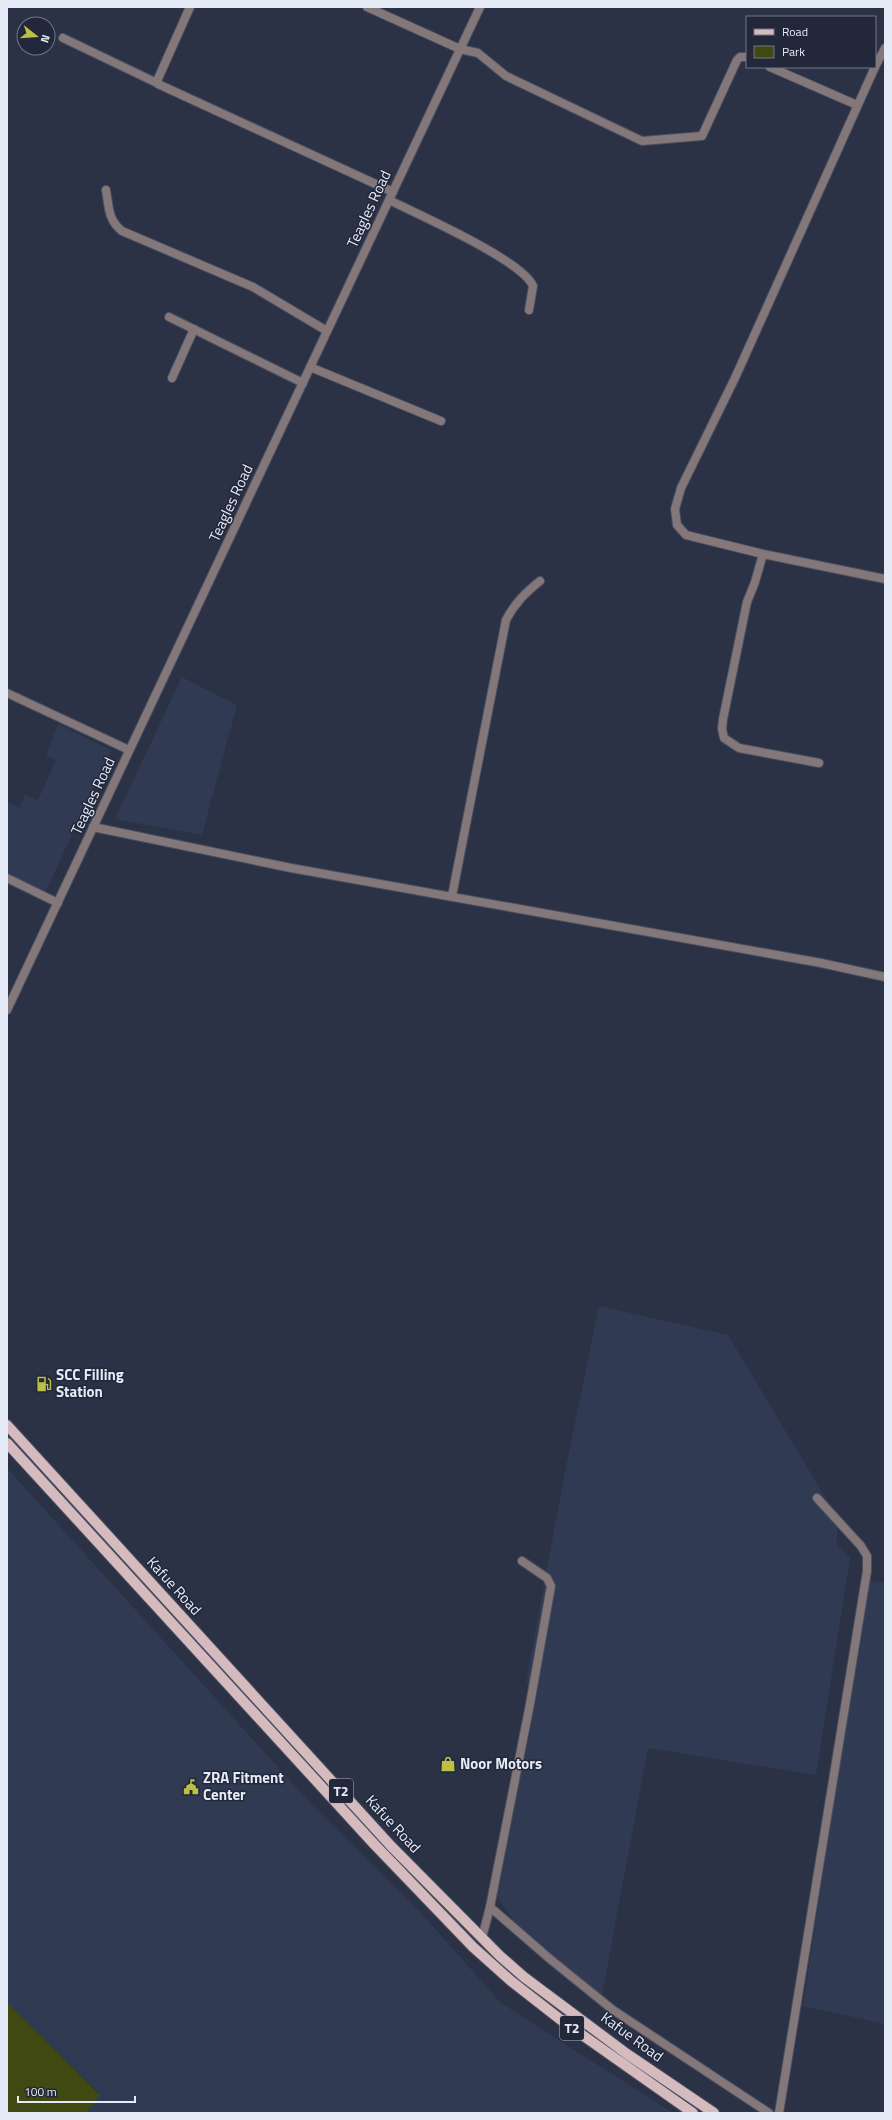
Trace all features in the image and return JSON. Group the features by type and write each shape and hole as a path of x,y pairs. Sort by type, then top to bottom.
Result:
{"main road":[{"name":"Kafue Road","path":"7,1425 391,1846 482,1938 524,1977 628,2054 714,2113"},
{"name":"Kafue Road","path":"7,1443 374,1844 473,1947 511,1981 561,2020 693,2113"}],"street":[{"path":"156,83 190,7"},
{"path":"367,7 460,49 478,53 506,76 645,141 702,136 737,60 740,57 746,58"},
{"name":"Teagles Road","path":"7,1010 480,7"},
{"path":"63,38 391,196 496,255 524,275 532,286 529,310"},
{"path":"876,65 885,48"},
{"path":"772,68 856,105"},
{"path":"874,68 856,105 735,378 681,488 675,509 677,525 686,535 763,554 885,579"},
{"path":"106,190 110,218 122,231 253,287 327,331"},
{"path":"169,317 303,383"},
{"path":"172,378 194,329"},
{"path":"310,367 441,421"},
{"path":"763,554 755,582 746,602 723,719 722,729 724,738 739,748 819,763"},
{"path":"452,896 506,620 513,606 522,595 540,581"},
{"path":"7,692 129,750"},
{"path":"93,827 291,868 452,896 885,976"},
{"path":"7,878 58,903"},
{"path":"779,2113 867,1570 867,1556 861,1546 817,1498"},
{"path":"482,1938 490,1907 530,1704 551,1586 547,1578 522,1561"},
{"path":"490,1907 550,1959 613,2010 769,2113"}],"shaded area":[{"path":"182,677 237,705 202,835 115,819"},
{"path":"58,724 111,750 45,893 7,872 7,802 19,807 25,795 38,800 56,760 46,756"},
{"path":"599,1306 728,1335 839,1520 836,1544 850,1558 816,1775 648,1748 600,2006 520,1931 497,1897 538,1690 526,1682 566,1466"},
{"path":"7,1468 314,1807 420,1912 501,2003 673,2113 86,2113 100,2094 7,2002"},
{"path":"867,1580 885,1583 885,2024 803,2006"}],"green space":[{"path":"7,2002 100,2095 86,2113 7,2113"}],"place":[{"name":"SCC Filling Station","path":"44,1384"},
{"name":"Noor Motors","path":"448,1764"},
{"name":"ZRA Fitment Center","path":"191,1787"}]}
